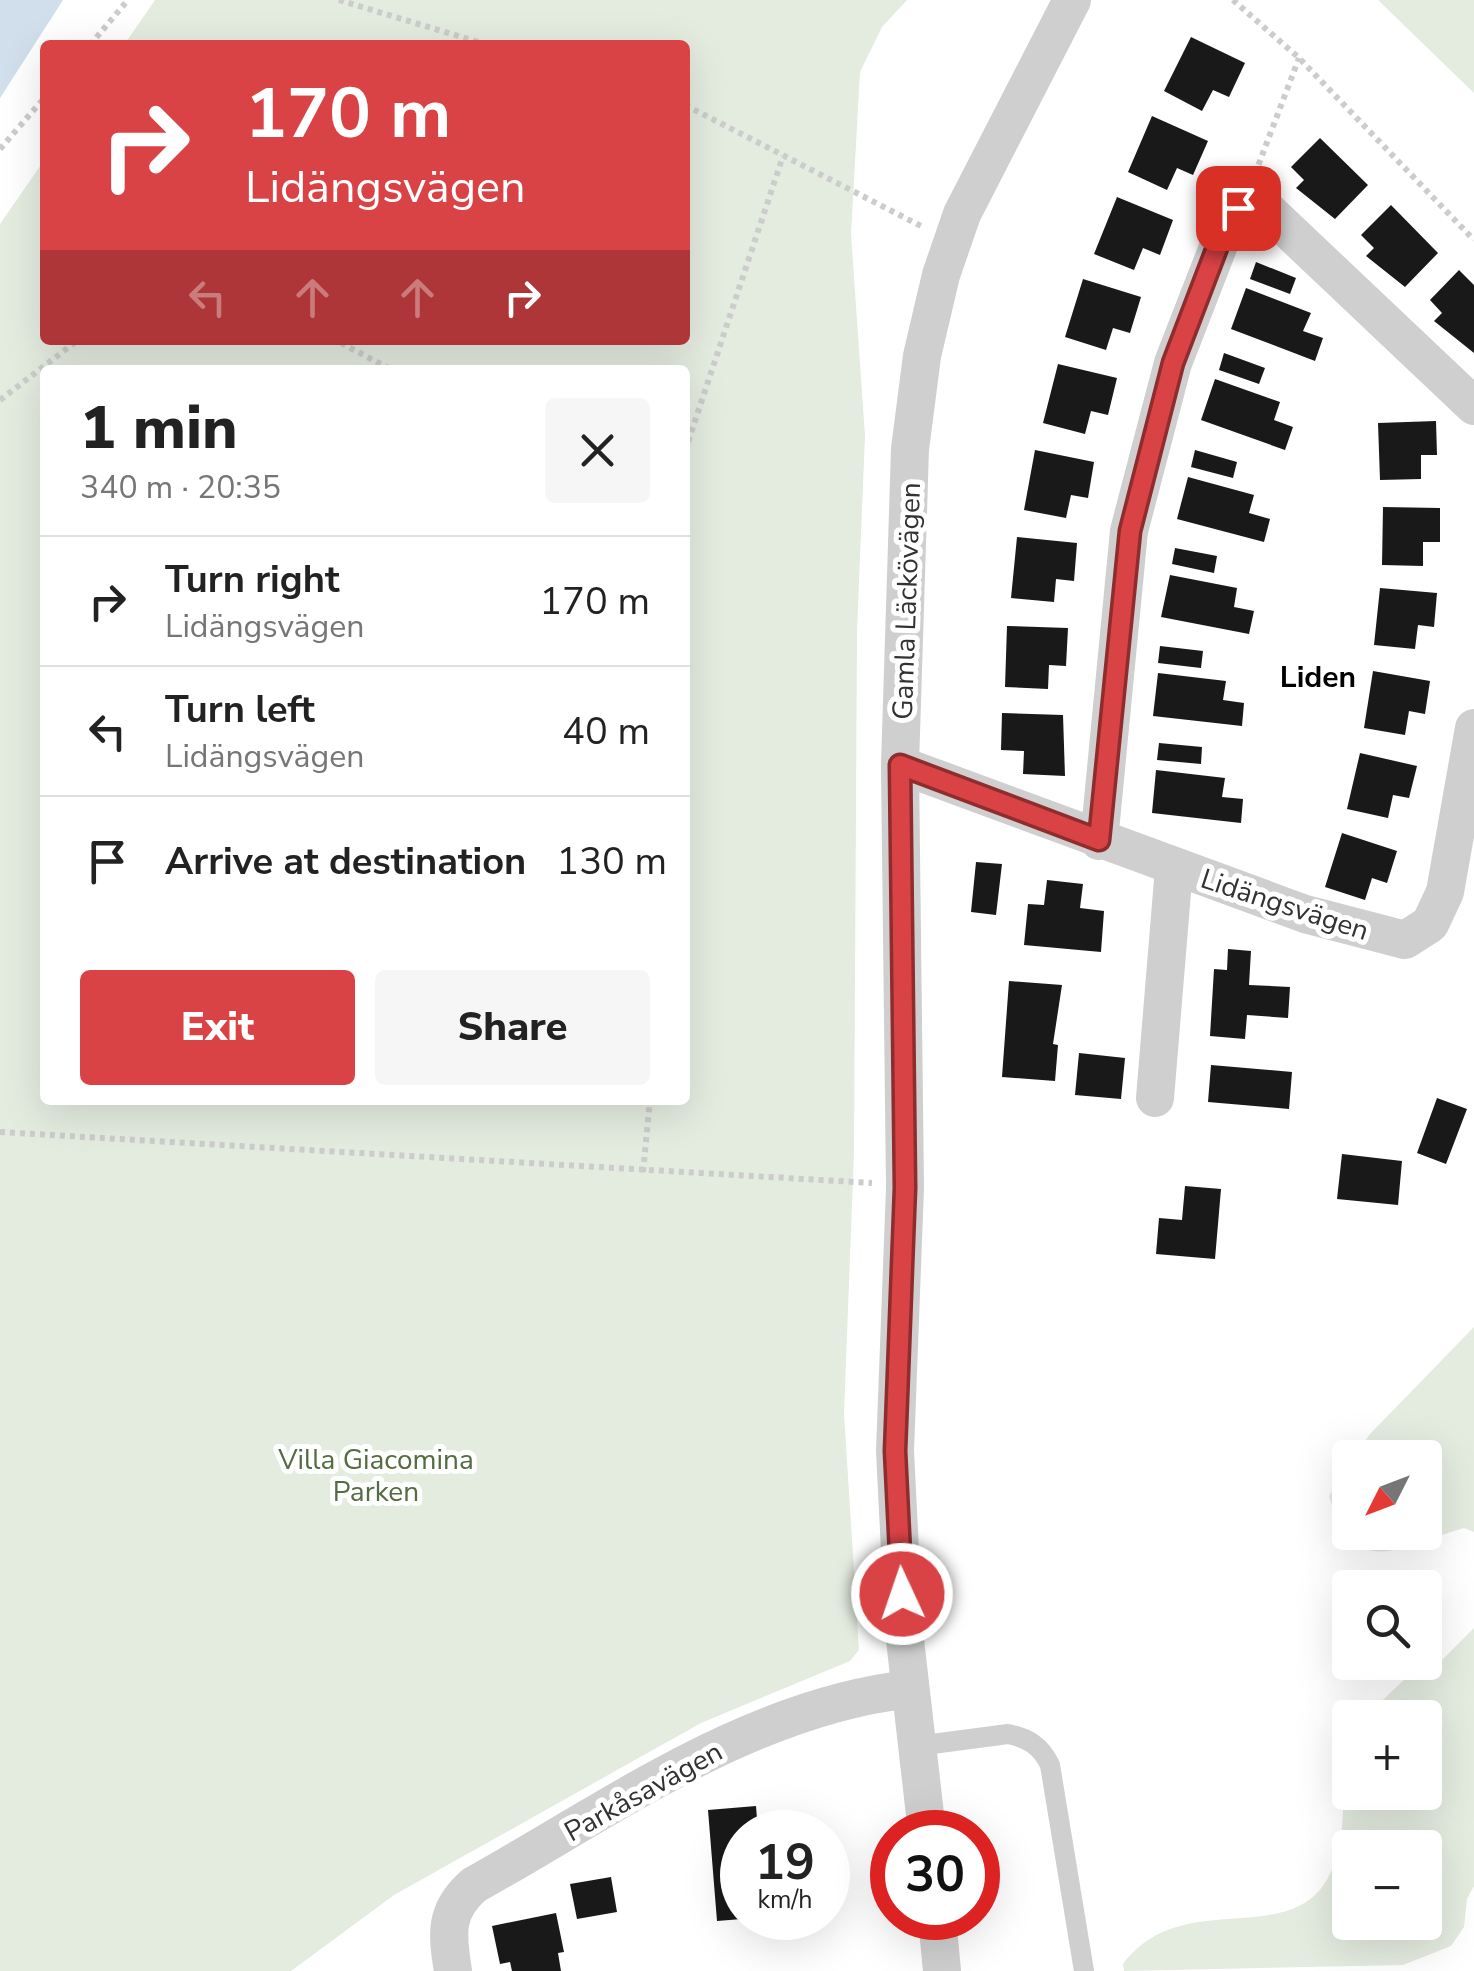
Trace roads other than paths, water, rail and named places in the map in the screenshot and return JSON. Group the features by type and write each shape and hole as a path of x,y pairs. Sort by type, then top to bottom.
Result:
{"street":[{"name":"Gamla Läckövägen","path":"925,1810 910,1689 895,1451 905,1188 900,765 910,448 933,307 962,214 1072,0"},
{"path":"1099,840 1121,592 1142,474 1173,363 1228,219 1244,203 1267,210 1474,406"},
{"name":"Lidängsvägen","path":"900,765 1174,868 1368,934 1405,940 1430,924 1445,892 1474,728"},
{"name":"Lidängsvägen","path":"1155,1098 1174,868"},
{"name":"Parkåsavägen","path":"454,1971 448,1923 460,1897 474,1885 756,1729 843,1701 910,1689"},
{"path":"939,1940 942,1971"}],"lane":[{"path":"918,1746 1008,1734 1021,1736 1044,1752 1084,1971"}],"water":[{"path":"0,0 63,0 0,98"}],"district":[{"name":"Liden","path":"1318,677"}],"park label":[{"name":"Villa Giacomina Parken","path":"376,1475"}]}
